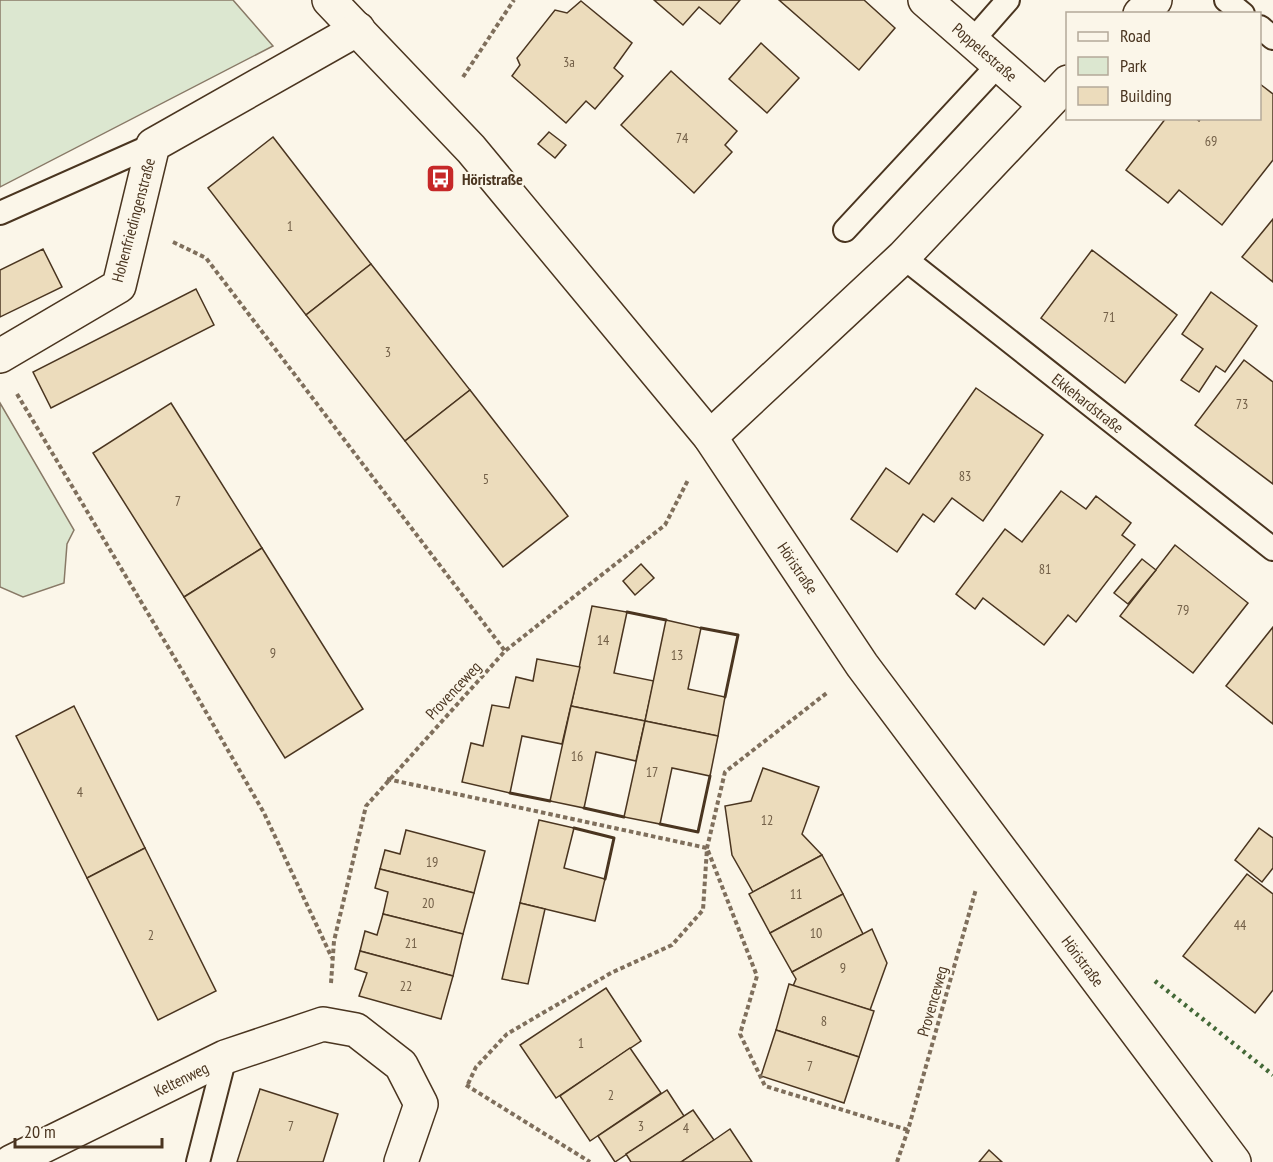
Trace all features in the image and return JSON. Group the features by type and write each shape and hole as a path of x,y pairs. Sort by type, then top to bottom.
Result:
{"street":[{"name":"Höristraße","path":"329,0 439,113 710,437 862,665 1234,1162"},
{"name":"Poppelestraße","path":"925,0 1044,104"},
{"path":"1142,12 1155,0"},
{"name":"Hohenfriedingenstraße","path":"6,371 119,286 153,145 358,29"},
{"path":"710,437 903,257 1044,104 1066,84"},
{"path":"323,1024 356,1030 401,1065 421,1104 402,1162"},
{"name":"Keltenweg","path":"11,1162 225,1057 323,1024"}],"lane":[{"path":"972,40 1008,0"},
{"path":"1226,0 1241,12"},
{"path":"1261,28 1273,38"},
{"path":"845,230 999,64"},
{"path":"0,213 153,145"},
{"name":"Ekkehardstraße","path":"903,257 1273,549"},
{"path":"198,1162 225,1057"}],"path":[{"path":"439,113 514,0"},
{"path":"135,223 206,258 505,651"},
{"path":"6,371 264,813 332,958"},
{"name":"Provenceweg","path":"323,1024 331,988 332,958 366,806 387,779 505,651 665,525 710,437"},
{"path":"421,1104 468,1084 476,1067 507,1034 611,973 672,945 703,910 706,848 725,772 862,665"},
{"path":"387,779 706,848"},
{"path":"706,848 757,976 740,1034 765,1086 908,1130"},
{"name":"Provenceweg","path":"897,1162 977,886 999,851"},
{"path":"468,1084 590,1162"}],"green space":[{"path":"0,0 233,0 273,46 0,187"},
{"path":"0,403 74,530 67,544 64,583 23,597 0,587"}],"building":[{"path":"654,0 740,0 720,24 699,7 683,25"},
{"path":"779,0 864,0 895,28 859,70"},
{"path":"581,1 632,43 614,68 623,76 595,109 586,101 566,123 512,76 520,65 517,58 555,10 567,13"},
{"path":"761,43 799,78 767,113 729,79"},
{"path":"671,71 737,131 725,145 732,152 694,193 621,125"},
{"path":"1261,85 1273,94 1273,160 1222,225 1179,190 1168,203 1126,170 1164,120 1261,120"},
{"path":"549,132 566,145 555,158 538,144"},
{"path":"273,137 371,264 306,315 208,188"},
{"path":"1273,219 1273,282 1242,257"},
{"path":"43,249 62,287 0,317 0,270"},
{"path":"1092,250 1177,315 1125,383 1041,318"},
{"path":"371,264 470,390 405,441 306,315"},
{"path":"196,289 214,325 51,408 33,372"},
{"path":"1211,292 1257,326 1225,372 1216,366 1199,392 1181,380 1203,349 1182,334"},
{"path":"1244,360 1273,382 1273,484 1195,425"},
{"path":"976,388 1043,435 983,521 952,498 934,522 923,514 897,552 851,519 886,468 909,484"},
{"path":"470,390 568,516 503,567 405,441"},
{"path":"171,403 262,548 184,597 93,453"},
{"path":"1061,491 1086,509 1096,496 1131,523 1122,535 1135,545 1076,622 1068,615 1044,645 983,598 975,609 956,594 1005,529 1022,542"},
{"path":"1175,545 1248,603 1193,673 1120,616"},
{"path":"262,548 363,709 285,758 184,597"},
{"path":"1142,559 1156,570 1128,604 1114,593"},
{"path":"641,564 654,578 635,595 623,581"},
{"path":"592,606 627,612 614,673 654,681 645,721 571,706"},
{"path":"666,620 701,628 688,689 725,697 718,736 645,721"},
{"path":"1273,627 1273,724 1226,686"},
{"path":"537,659 580,667 562,744 522,736 510,793 462,782 471,743 483,746 492,705 509,708 516,677 533,681"},
{"path":"74,706 145,848 87,878 16,736"},
{"path":"571,706 645,721 636,761 596,752 584,808 550,801"},
{"path":"645,721 718,736 710,776 672,768 660,824 624,817"},
{"path":"763,768 819,787 802,834 822,855 753,892 732,855 725,806 751,801"},
{"path":"539,820 574,828 564,868 605,879 595,921 520,903"},
{"path":"1259,828 1273,838 1273,868 1262,882 1235,860"},
{"path":"406,830 485,851 474,893 380,869 385,850 400,854"},
{"path":"145,848 216,991 158,1020 87,878"},
{"path":"822,855 843,894 770,933 749,894"},
{"path":"380,869 474,893 463,934 383,914 388,892 375,888"},
{"path":"1247,874 1273,894 1273,990 1255,1013 1183,956"},
{"path":"843,894 863,934 792,972 770,933"},
{"path":"520,903 545,909 528,984 502,979"},
{"path":"383,914 463,934 453,976 360,951 365,931 377,935"},
{"path":"872,929 887,963 870,1010 793,986 796,979 792,972"},
{"path":"360,951 453,976 441,1019 359,996 367,973 355,969"},
{"path":"789,984 874,1011 859,1057 776,1030"},
{"path":"606,988 641,1041 556,1098 520,1045"},
{"path":"776,1030 859,1057 844,1103 761,1076"},
{"path":"630,1048 661,1093 590,1141 560,1096"},
{"path":"260,1089 338,1114 323,1162 237,1162"},
{"path":"667,1090 684,1116 615,1162 598,1136"},
{"path":"693,1110 714,1140 681,1162 631,1162 626,1154"},
{"path":"730,1129 752,1162 681,1162 714,1140"},
{"path":"989,1150 1002,1162 979,1162"}],"hedge":[{"path":"1155,981 1273,1075"}],"wall":[{"path":"627,612 666,620"},
{"path":"701,628 738,635 725,697"},
{"path":"660,824 698,832 710,776"},
{"path":"510,793 550,801"},
{"path":"584,808 624,817"},
{"path":"574,828 614,838 605,879"}],"place":[{"name":"Höristraße","path":"441,179"}]}
